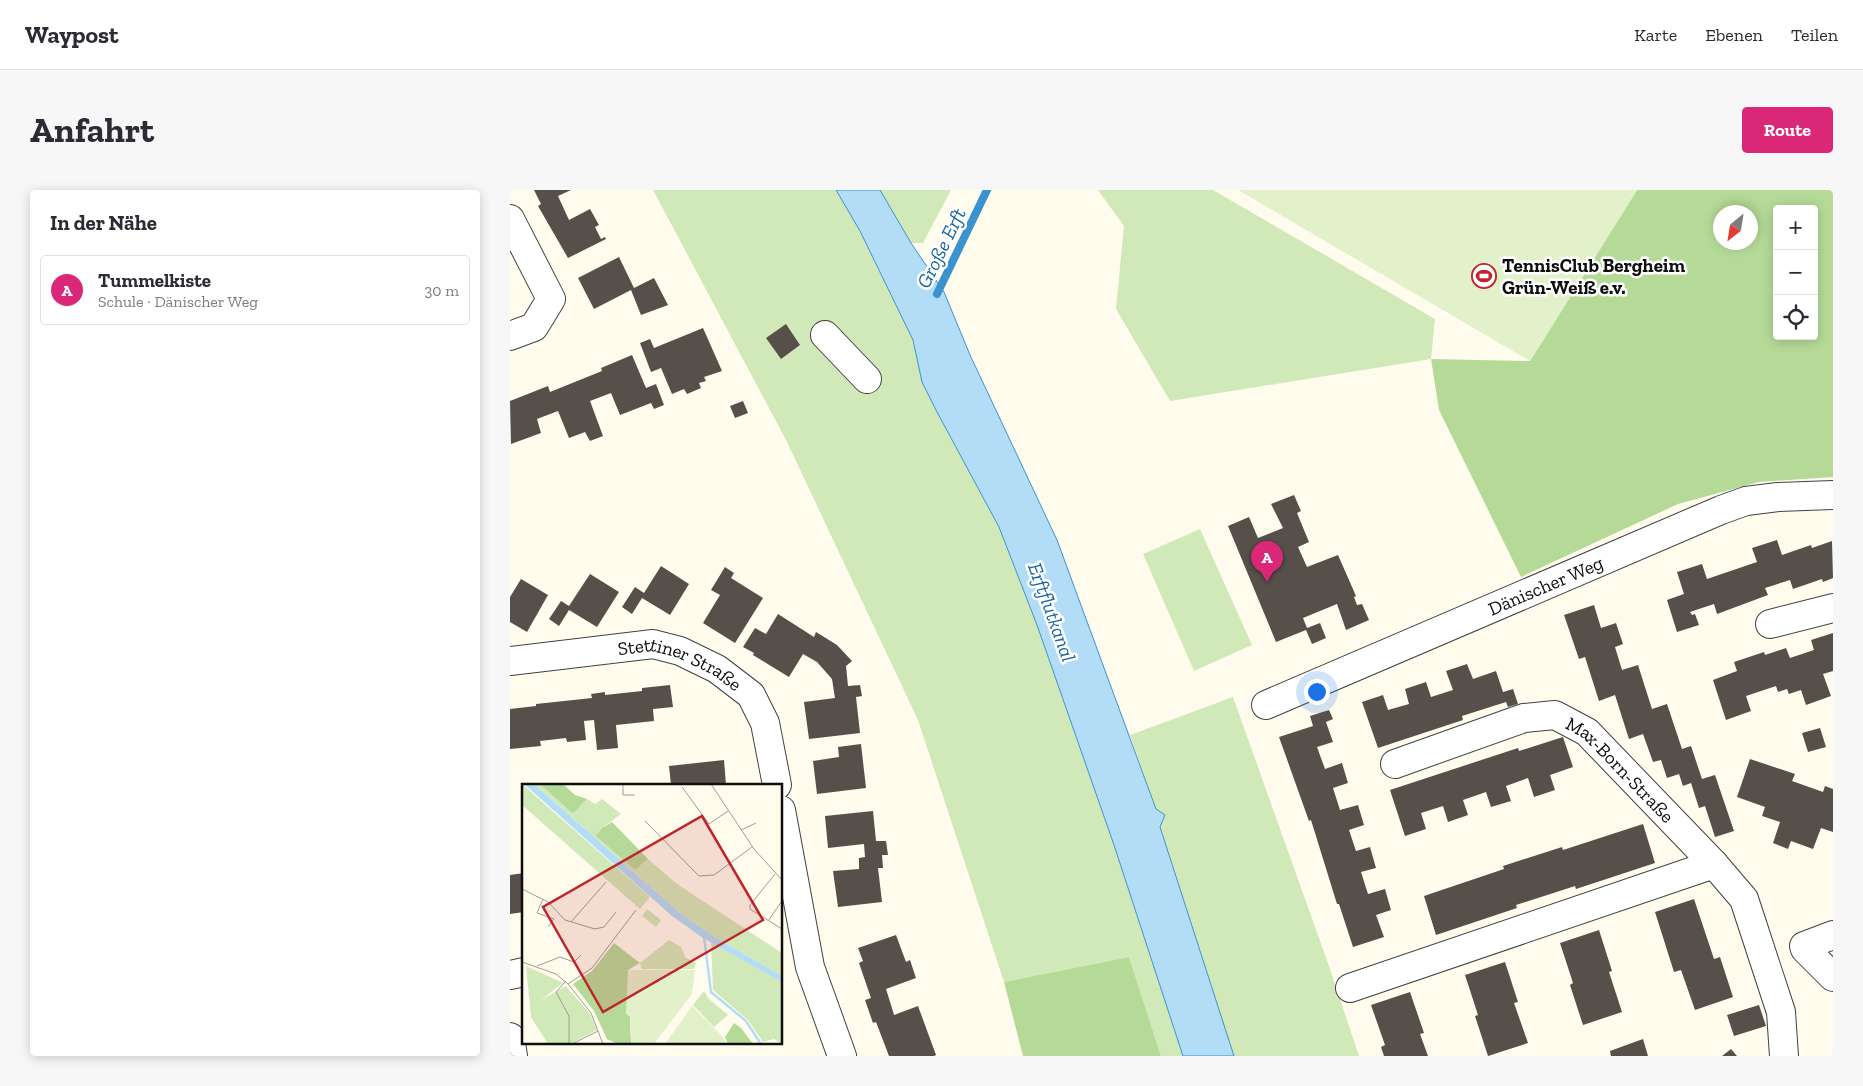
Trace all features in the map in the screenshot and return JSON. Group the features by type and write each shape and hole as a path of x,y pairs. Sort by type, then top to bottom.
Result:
{"street":[{"path":"510,219 551,299 534,327 510,336"},
{"path":"825,335 867,379"},
{"name":"Dänischer Weg","path":"1266,705 1721,510 1746,501 1778,497 1833,495"},
{"path":"1770,624 1833,608"},
{"name":"Stettiner Straße","path":"510,660 653,644 680,651 717,669 751,695 765,723 777,784"},
{"name":"Max-Born-Straße","path":"1395,764 1524,718 1556,715 1587,732 1714,864 1744,898 1780,1012 1784,1056"},
{"path":"782,815 810,967 842,1056"},
{"path":"1350,988 1714,864"},
{"path":"1833,935 1804,946 1833,977"},
{"path":"510,1037 513,1056"}],"green space":[{"path":"653,190 836,190 860,230 913,340 922,382 999,527 1037,625 1114,845 1183,1056 1161,1056 1129,957 1004,982 918,720 786,440"},
{"path":"880,190 951,190 923,243 911,243"},
{"path":"1098,190 1213,190 1435,319 1431,359 1170,401 1116,309 1124,226"},
{"name":"TennisClub Bergheim Grün-Weiß e.v.","path":"1238,190 1637,190 1530,361"},
{"path":"1637,190 1833,190 1833,477 1759,482 1678,504 1521,577 1439,410 1431,359 1530,361"},
{"path":"1200,529 1252,645 1194,671 1143,554"},
{"path":"1233,697 1359,1056 1234,1056 1160,827 1165,815 1156,809 1130,735"},
{"path":"1129,957 1161,1056 1023,1056 1004,982"}],"water":[{"name":"Erftflutkanal","path":"836,190 880,190 911,243 944,292 970,355 1057,540 1156,809 1165,815 1160,827 1234,1056 1183,1056 1114,845 1037,625 999,527 922,382 913,340 860,231"}],"building":[{"path":"534,190 571,190 558,196 569,220 590,209 599,225 595,227 601,239 605,237 606,239 568,258 538,206 541,204"},
{"path":"619,257 634,288 654,278 668,305 641,315 631,290 594,309 578,278"},
{"path":"786,324 800,345 781,359 766,338"},
{"path":"703,328 722,371 704,377 706,381 699,383 701,388 687,394 684,389 672,394 661,368 651,372 640,343 650,339 654,348"},
{"path":"632,355 646,388 656,384 664,405 654,409 651,403 620,415 611,393 590,401 603,436 590,441 585,432 569,438 558,411 537,419 541,433 511,444 510,401 548,386 550,392 602,371 601,368"},
{"path":"743,401 748,413 735,418 730,406"},
{"path":"1294,495 1301,511 1297,513 1309,542 1298,547 1307,567 1338,555 1356,596 1354,597 1357,605 1362,604 1369,620 1346,630 1337,604 1303,618 1307,628 1320,623 1326,638 1312,644 1306,630 1276,642 1228,526 1249,517 1258,538 1283,528 1271,504"},
{"path":"1777,540 1782,555 1811,545 1812,548 1832,541 1833,578 1823,582 1822,579 1793,589 1790,580 1765,588 1768,595 1717,614 1714,604 1690,612 1692,615 1695,614 1699,625 1677,632 1667,600 1684,594 1677,572 1702,564 1707,579 1757,562 1752,548"},
{"path":"661,566 689,584 670,615 642,598 632,614 622,607 635,587 644,593"},
{"path":"725,567 734,573 731,578 763,598 735,643 703,623 720,595 711,590"},
{"path":"590,574 619,592 597,627 569,610 559,626 549,619 561,601 569,606"},
{"path":"521,579 548,595 527,632 510,622 510,597"},
{"path":"1594,605 1601,628 1616,623 1623,644 1615,647 1622,670 1638,665 1652,709 1667,704 1682,749 1691,746 1702,779 1715,775 1734,831 1715,837 1705,806 1699,808 1691,783 1683,786 1679,774 1667,778 1661,760 1653,762 1643,734 1629,739 1615,695 1599,701 1585,657 1579,659 1564,615"},
{"path":"778,614 814,637 816,632 837,645 852,661 846,666 848,686 860,685 862,696 856,697 860,733 809,739 804,702 835,698 832,679 817,662 803,654 789,677 743,647 755,628 766,634"},
{"path":"1833,633 1833,671 1823,674 1831,696 1806,705 1801,690 1789,694 1787,689 1778,692 1776,686 1746,696 1751,711 1726,720 1713,680 1737,671 1734,662 1764,652 1765,655 1786,648 1790,658 1814,650 1811,640"},
{"path":"1467,664 1473,679 1496,671 1503,692 1513,689 1518,704 1508,707 1506,702 1462,716 1463,720 1378,748 1362,702 1383,695 1388,710 1409,704 1405,689 1426,682 1431,697 1453,690 1446,671"},
{"path":"670,685 673,707 653,709 654,721 616,725 618,748 597,750 594,720 584,721 586,740 567,742 566,738 540,741 541,746 510,749 510,709 592,698 591,694 605,692 605,695 642,691 642,688"},
{"path":"1329,710 1333,719 1326,722 1333,742 1317,747 1325,769 1342,763 1348,783 1333,788 1340,810 1358,805 1364,825 1349,830 1356,851 1370,847 1376,868 1361,872 1368,894 1385,889 1391,910 1376,915 1384,937 1353,947 1339,904 1337,904 1311,820 1309,821 1279,737 1313,726 1310,716"},
{"path":"1820,728 1826,747 1808,752 1802,733"},
{"path":"1563,737 1573,767 1550,775 1555,790 1534,797 1528,778 1506,786 1511,801 1491,807 1486,792 1463,800 1468,815 1448,822 1443,806 1421,813 1426,829 1405,836 1390,790 1518,748 1519,751"},
{"path":"861,744 866,788 817,794 813,761 839,757 838,747"},
{"path":"1750,759 1795,774 1792,781 1823,792 1825,786 1833,789 1833,832 1821,828 1813,849 1791,841 1788,849 1773,843 1780,822 1762,816 1765,807 1737,797"},
{"path":"724,760 726,784 671,784 669,766"},
{"path":"873,811 876,841 886,841 888,855 882,855 883,868 878,868 882,902 838,907 833,871 859,869 859,858 865,857 864,844 828,848 825,816"},
{"path":"1643,824 1655,863 1576,889 1575,886 1516,905 1517,908 1436,935 1424,896 1504,869 1503,866 1562,847 1563,850"},
{"path":"522,873 522,912 510,914 510,875"},
{"path":"1694,899 1714,959 1720,957 1733,997 1695,1010 1681,970 1674,972 1655,912"},
{"path":"1599,930 1612,971 1609,972 1622,1012 1583,1025 1570,985 1573,983 1560,943"},
{"path":"896,935 906,962 910,960 916,978 886,989 894,1015 918,1006 936,1055 934,1056 889,1056 876,1022 873,1023 865,1000 871,998 859,963 863,961 858,948"},
{"path":"1505,962 1518,1002 1514,1003 1528,1043 1488,1056 1475,1016 1478,1015 1465,975"},
{"path":"1410,992 1424,1033 1420,1034 1428,1056 1384,1056 1381,1047 1385,1045 1371,1005"},
{"path":"1759,1005 1766,1026 1734,1036 1727,1015"},
{"path":"1643,1039 1648,1056 1611,1056 1610,1051"},
{"path":"1731,1049 1737,1056 1722,1056"}],"waterway":[{"name":"Große Erft","path":"937,294 987,190"}],"place":[{"name":"TennisClub Bergheim Grün-Weiß e.v.","path":"1484,276"},
{"name":"Tummelkiste","path":"1267,582"}]}
